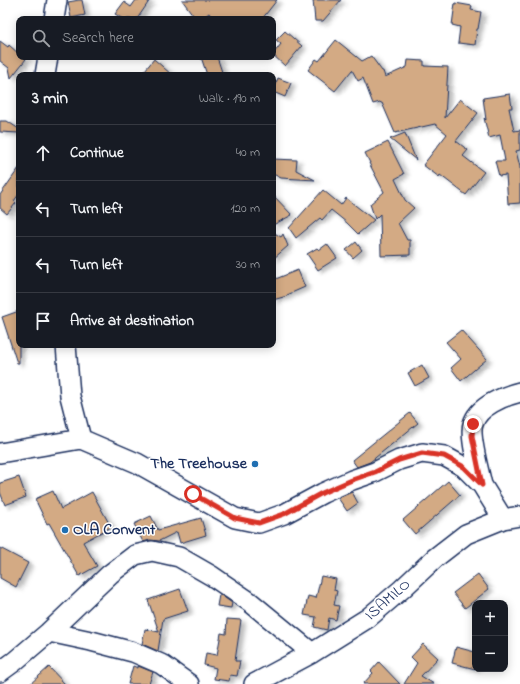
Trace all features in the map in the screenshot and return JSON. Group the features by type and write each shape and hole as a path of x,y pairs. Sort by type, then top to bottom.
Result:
{"street":[{"path":"54,16 57,0"},
{"path":"46,72 48,60"},
{"path":"66,348 70,396 81,439"},
{"path":"482,485 472,436 473,424 478,414 492,402 508,395 520,392"},
{"path":"0,453 81,439 137,463 235,518 259,523 284,514 322,493 352,480 375,472 399,460 422,453 444,456 464,467 512,518"},
{"name":"ISAMILO","path":"254,684 312,653 368,618 435,558 466,534 512,518"},
{"path":"0,672 49,632 110,574 135,555 152,551 179,557 212,576 250,602 312,653"},
{"path":"49,632 133,652 161,664 189,684"}],"building":[{"path":"82,0 85,15 71,16 68,2"},
{"path":"136,0 150,0 139,16 118,16 115,14 124,2 131,7"},
{"path":"182,0 277,0 264,16 212,16 209,13 205,16 194,16"},
{"path":"313,0 341,0 323,21 315,21"},
{"path":"455,3 472,6 471,10 481,12 475,45 458,43 460,27 452,25"},
{"path":"285,31 302,46 285,66 276,58 276,50 281,44 276,40"},
{"path":"336,40 362,61 371,56 383,71 385,77 407,67 408,60 424,61 424,66 448,67 445,118 460,99 478,113 456,141 468,150 463,156 484,172 466,195 440,175 439,177 423,165 447,134 435,124 395,133 382,103 380,102 373,104 363,78 358,81 352,70 335,91 308,70 316,59 319,61"},
{"path":"0,41 8,47 9,45 16,51 16,60 25,60 11,78 9,68 0,61"},
{"path":"153,60 155,60 169,72 143,72"},
{"path":"202,60 218,60 222,72 206,72"},
{"path":"278,78 291,83 285,97 276,93 276,82"},
{"path":"510,94 512,108 509,108 514,131 520,130 520,150 516,151 520,167 520,203 508,204 506,175 499,176 495,161 505,161 500,135 489,138 484,118 486,120 483,98"},
{"path":"0,121 7,121 16,127 16,133 0,132"},
{"path":"405,133 416,160 390,139"},
{"path":"388,142 404,174 395,179 405,200 414,208 398,223 407,240 410,240 410,255 381,256 380,214 375,219 370,204 384,192 365,153"},
{"path":"276,159 297,160 296,170 315,180 281,178 276,176"},
{"path":"16,172 16,198 14,201 16,203 7,214 0,208 0,195"},
{"path":"323,190 341,205 346,198 374,220 358,234 331,210 322,220 320,218 296,238 289,228"},
{"path":"276,198 292,215 276,223"},
{"path":"276,234 281,237 283,234 288,246 276,256"},
{"path":"356,242 362,250 353,258 346,250"},
{"path":"327,244 337,258 318,270 307,254 317,248 319,250"},
{"path":"298,270 305,287 287,296 276,299 276,279"},
{"path":"16,312 16,348 19,348 19,363 17,363 2,317"},
{"path":"461,330 487,359 461,381 451,368 461,359 446,342"},
{"path":"422,365 429,378 415,386 408,373"},
{"path":"410,413 418,423 370,462 357,467 352,460"},
{"path":"19,477 26,497 5,505 0,492 0,483"},
{"path":"448,481 460,495 415,534 403,520"},
{"name":"OLA Convent","path":"53,491 61,509 92,492 111,527 83,542 97,566 79,576 49,523 47,524 35,499"},
{"path":"352,492 358,503 347,511 338,498"},
{"path":"151,516 158,530 201,518 206,535 180,543 177,532 159,541 150,540 143,542 134,524"},
{"path":"0,548 28,563 16,587 0,578"},
{"path":"478,574 489,589 475,600 472,600 472,602 465,608 453,593"},
{"path":"321,576 336,579 334,590 337,591 334,605 339,606 336,620 329,618 327,630 314,627 316,617 304,615 308,596 316,598"},
{"path":"180,589 188,611 163,619 158,651 142,644 145,629 159,632 148,600"},
{"path":"219,595 232,603 231,608 217,606"},
{"path":"227,619 241,620 235,661 240,661 237,676 230,675 229,681 214,679 216,668 204,665 206,653 217,655 221,633 226,634"},
{"path":"423,644 438,658 421,676 434,684 404,684 417,663 411,657"},
{"path":"456,647 472,651 472,668 452,663"},
{"path":"379,662 400,684 363,684 373,673 371,671"},
{"path":"133,666 138,668 138,666 153,672 149,684 128,684"},
{"path":"49,667 65,684 30,684"}],"place":[{"name":"The Treehouse","path":"255,464"},
{"name":"OLA Convent","path":"65,530"}],"route":[{"path":"193,494 235,518 259,523 284,514 322,493 352,480 375,472 399,460 422,453 444,456 464,467 482,485 472,436 473,424"}]}
